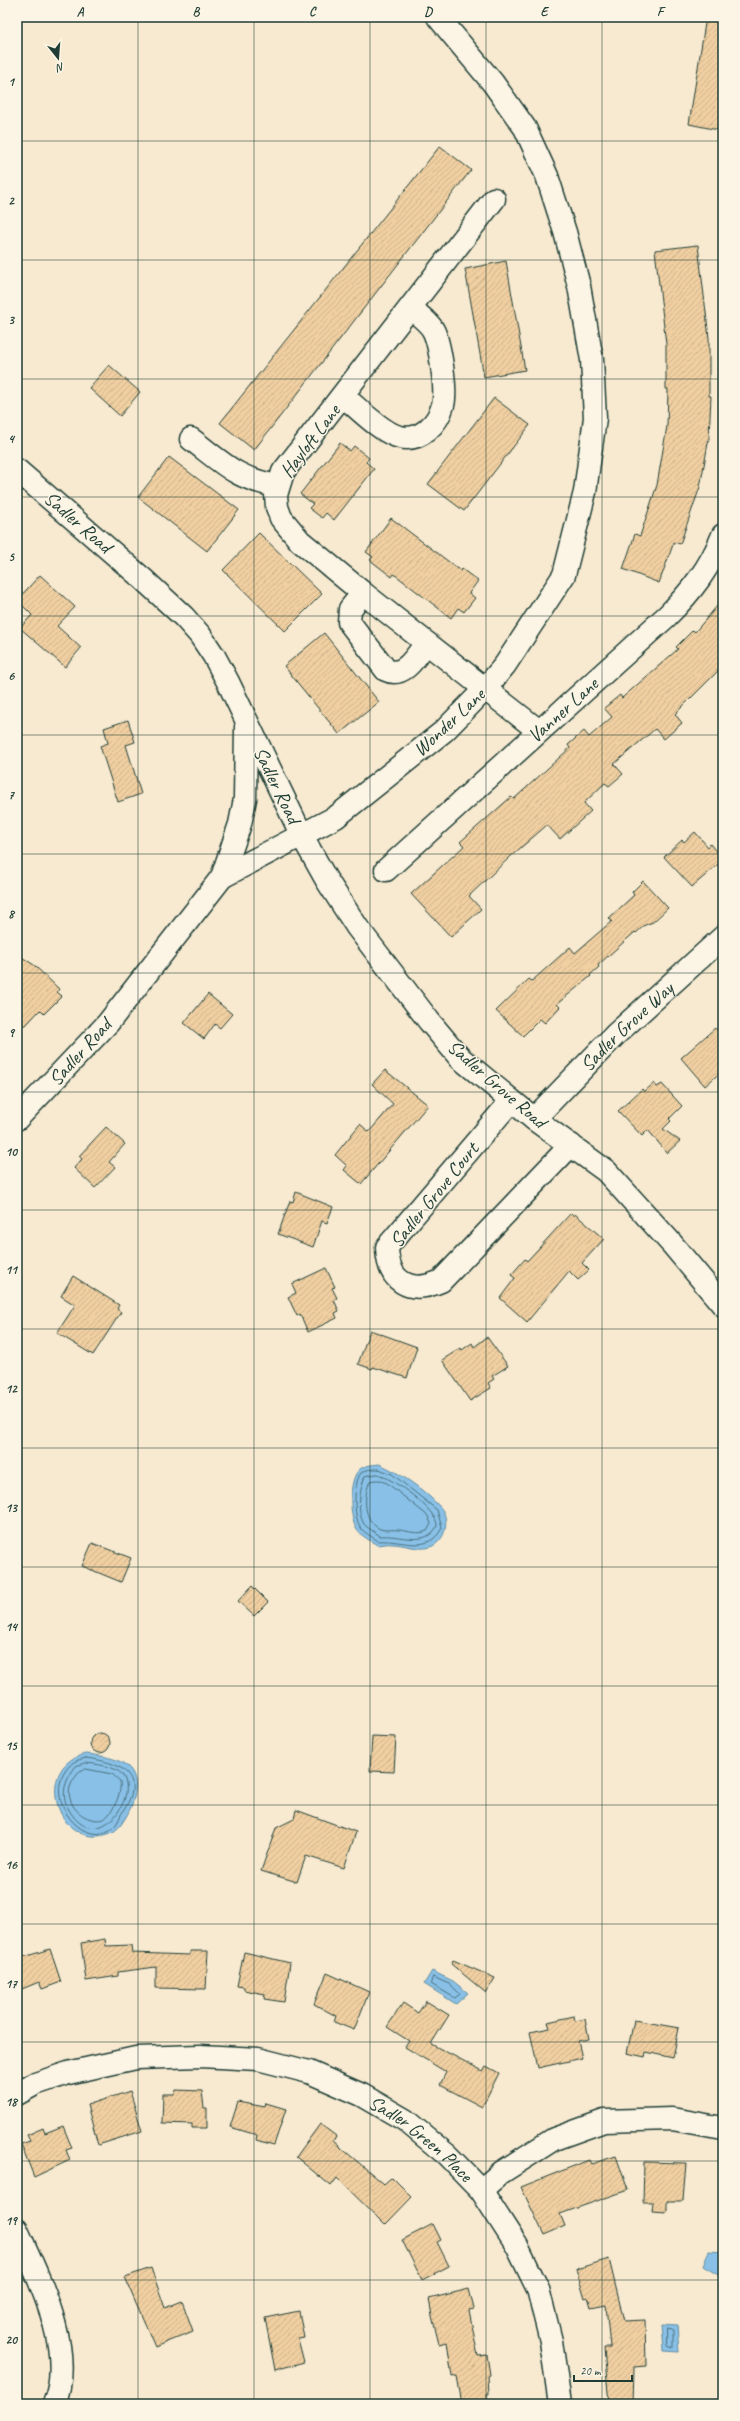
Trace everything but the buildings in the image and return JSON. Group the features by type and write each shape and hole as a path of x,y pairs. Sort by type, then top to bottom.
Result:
{"street":[{"name":"Wonder Lane","path":"302,836 336,817 371,791 444,731 485,689 505,665 564,575 585,492 595,418 592,360 579,286 565,232 547,176 525,128 493,83 438,17"},
{"name":"Hayloft Lane","path":"494,200 283,472 276,496 277,507 289,529 363,593 539,731"},
{"path":"343,396 392,434 401,438 411,437 430,428 443,405 443,378 433,330 411,308"},
{"path":"191,439 236,474 252,481 278,486"},
{"name":"Sadler Road","path":"17,470 143,578 184,617 214,656 302,836 222,877 108,1023 17,1120"},
{"name":"Vanner Lane","path":"386,870 667,616 690,593 708,568 723,535"},
{"path":"363,593 350,609 349,622 386,670 391,672 401,671 409,666 426,643"},
{"path":"222,877 240,824 245,799 246,722"},
{"name":"Sadler Grove Road","path":"302,836 326,879 357,927 429,1021 460,1058 534,1119 606,1171 672,1244 723,1305"},
{"name":"Sadler Grove Way","path":"534,1119 616,1034 723,937"},
{"name":"Sadler Grove Court","path":"511,1101 387,1247 388,1262 395,1277 408,1284 424,1288 441,1281 571,1145"},
{"name":"Sadler Green Place","path":"17,2094 36,2084 68,2073 136,2058 200,2056 258,2059 309,2072 362,2096 405,2120 447,2155 481,2190 517,2246 538,2289 551,2341 560,2404"},
{"path":"481,2190 502,2172 554,2139 604,2121 672,2119 723,2128"},
{"path":"17,2230 36,2274 54,2323 61,2359 60,2380 54,2404"}],"water":[{"path":"379,1464 412,1482 443,1511 446,1525 443,1535 437,1543 427,1548 415,1548 397,1544 377,1545 357,1530 352,1517 351,1508 351,1490 355,1475 363,1467"},
{"path":"86,1754 104,1756 121,1762 129,1768 134,1775 136,1783 133,1802 125,1819 113,1832 104,1835 98,1836 83,1834 70,1826 61,1814 56,1800 56,1785 60,1771 70,1760"},
{"path":"432,1971 453,1981 468,1993 456,2004 424,1984"},
{"path":"709,2251 723,2252 723,2272 718,2275 703,2266"},
{"path":"662,2324 677,2325 679,2352 664,2351"}]}
